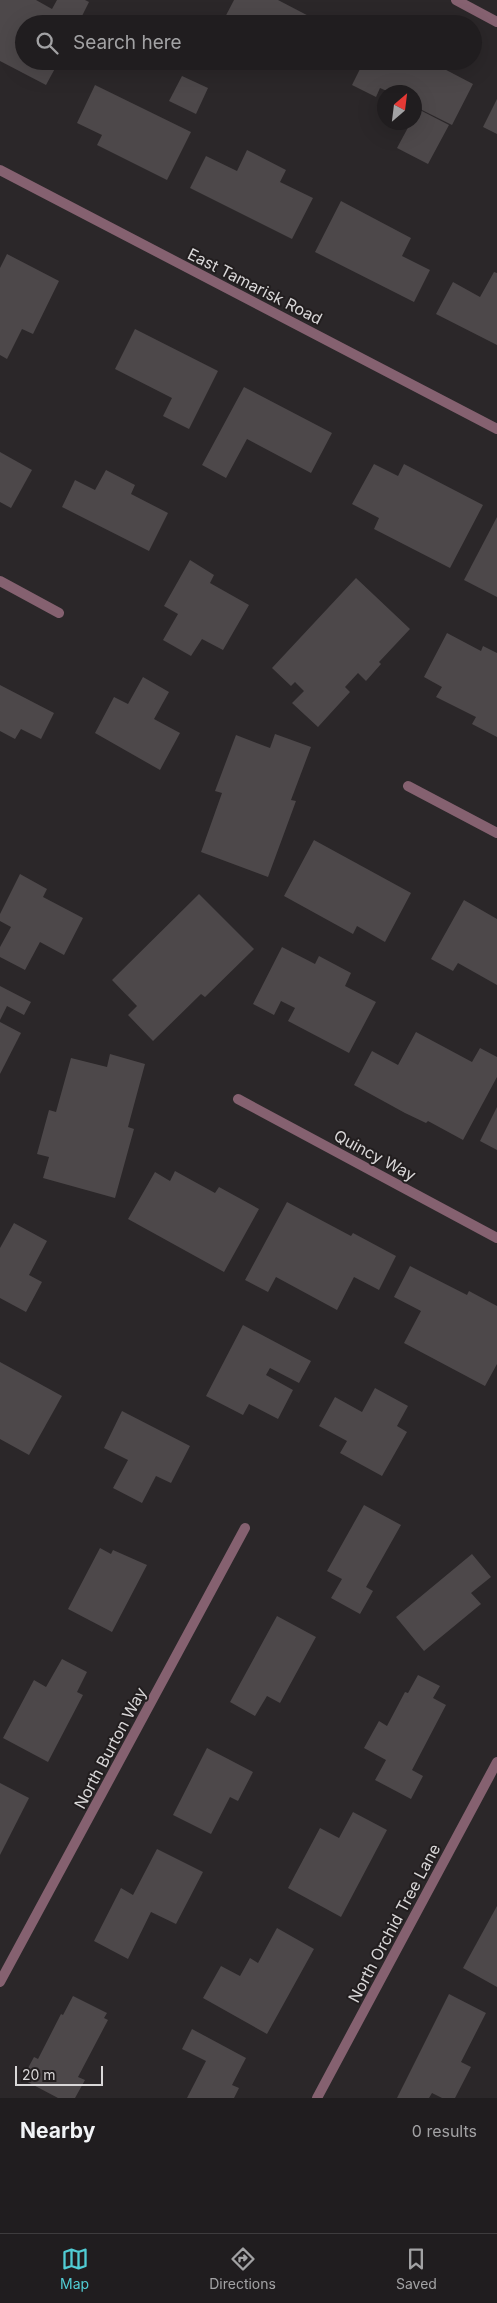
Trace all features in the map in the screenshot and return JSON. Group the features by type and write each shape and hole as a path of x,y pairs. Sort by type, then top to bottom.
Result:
{"street":[{"path":"456,0 497,22"},
{"name":"East Tamarisk Road","path":"0,170 497,429"},
{"path":"0,582 60,613"},
{"path":"408,786 497,833"},
{"name":"Quincy Way","path":"238,1099 497,1238"},
{"name":"North Burton Way","path":"0,1982 245,1528"},
{"name":"North Orchid Tree Lane","path":"317,2098 497,1762"}],"building":[{"path":"0,0 36,0 52,9 57,0 85,0 89,2 82,15 15,15 15,69 0,61"},
{"path":"234,0 278,0 307,15 226,15"},
{"path":"17,70 54,70 46,85"},
{"path":"360,70 446,70 473,84 452,125 422,110 422,85 377,85 376,97 352,85"},
{"path":"182,76 208,88 196,114 169,101"},
{"path":"95,85 191,132 167,180 97,145 102,135 77,123"},
{"path":"497,99 497,134 483,127"},
{"path":"422,111 449,125 428,164 397,148 407,130 422,130"},
{"path":"247,150 286,170 280,182 313,198 292,239 190,188 206,156 237,171"},
{"path":"341,201 411,238 402,256 430,270 414,302 315,252"},
{"path":"7,254 59,281 33,334 22,329 7,359 0,355 0,268"},
{"path":"494,272 497,273 497,345 436,314 453,282 480,297"},
{"path":"135,329 218,371 189,429 163,416 172,398 115,369"},
{"path":"244,387 332,433 311,473 247,439 226,478 202,465"},
{"path":"0,452 32,470 11,508 0,502"},
{"path":"374,464 398,476 404,464 483,505 450,568 374,529 379,518 352,504"},
{"path":"106,470 135,485 131,494 168,513 149,551 62,507 75,480 95,490"},
{"path":"497,517 497,597 464,580"},
{"path":"190,560 214,575 210,583 249,605 223,650 202,639 191,656 163,640 178,614 164,606"},
{"path":"356,578 410,629 379,662 381,664 366,681 358,673 345,687 350,692 318,727 292,703 304,691 295,682 291,686 272,668"},
{"path":"447,633 481,651 483,646 497,653 497,737 472,724 476,717 436,697 442,687 424,677"},
{"path":"143,677 169,692 154,719 180,733 160,770 95,733 114,697 128,704"},
{"path":"0,685 54,713 41,739 21,729 15,739 0,731"},
{"path":"275,734 311,747 291,800 296,801 268,877 201,852 222,793 215,791 236,735 270,748"},
{"path":"314,840 411,893 385,942 357,926 353,934 284,896"},
{"path":"20,874 47,889 43,897 83,918 64,955 40,942 25,970 0,957 0,947 11,927 0,921 0,914"},
{"path":"199,894 254,949 205,997 201,994 153,1041 128,1015 137,1006 112,980"},
{"path":"464,900 497,919 497,985 458,963 453,971 431,959"},
{"path":"282,947 315,964 319,956 351,973 345,986 376,1002 349,1053 288,1021 295,1008 281,1001 274,1015 253,1004"},
{"path":"0,986 31,1002 24,1015 7,1006 0,1020"},
{"path":"0,1022 21,1033 0,1074"},
{"path":"416,1032 472,1062 480,1048 497,1057 497,1077 463,1140 428,1121 426,1123 405,1113 354,1085 372,1051 398,1065"},
{"path":"110,1054 145,1064 128,1127 134,1129 115,1198 43,1178 49,1157 37,1154 49,1110 56,1112 71,1058 107,1067"},
{"path":"497,1107 497,1150 480,1141"},
{"path":"175,1171 215,1193 219,1187 259,1209 224,1272 128,1219 155,1172 170,1181"},
{"path":"287,1202 351,1236 353,1233 396,1256 379,1290 354,1277 337,1310 276,1277 268,1292 245,1280"},
{"path":"14,1223 47,1241 29,1275 42,1282 26,1312 0,1298 0,1248"},
{"path":"410,1266 467,1295 469,1291 497,1306 497,1364 485,1386 404,1343 421,1311 394,1297"},
{"path":"243,1325 311,1361 299,1383 270,1368 266,1375 293,1390 278,1419 249,1404 243,1415 206,1396"},
{"path":"0,1362 62,1396 29,1455 0,1439"},
{"path":"375,1388 408,1406 397,1426 407,1432 382,1476 340,1453 347,1441 319,1426 335,1397 362,1412"},
{"path":"122,1411 190,1446 171,1483 156,1476 142,1503 113,1488 128,1460 104,1448"},
{"path":"364,1505 401,1525 366,1587 373,1591 360,1614 331,1598 342,1579 327,1571"},
{"path":"100,1548 111,1554 113,1550 147,1565 112,1632 68,1609"},
{"path":"472,1554 491,1577 471,1593 481,1604 424,1651 396,1617"},
{"path":"277,1616 316,1637 280,1703 267,1696 255,1716 230,1702"},
{"path":"62,1659 87,1672 77,1692 83,1695 48,1762 3,1738 34,1680 46,1687"},
{"path":"418,1675 440,1686 433,1698 446,1705 412,1770 423,1776 411,1799 375,1780 386,1760 364,1748 379,1721 387,1726 405,1692 408,1693"},
{"path":"207,1748 253,1772 238,1801 230,1797 211,1834 173,1815"},
{"path":"0,1783 29,1798 0,1855"},
{"path":"353,1812 387,1830 341,1917 288,1888 320,1828 339,1838"},
{"path":"157,1849 203,1872 176,1924 151,1912 128,1959 94,1941 121,1888 133,1895"},
{"path":"497,1906 497,1987 463,1968"},
{"path":"277,1928 314,1949 267,2034 203,1998 221,1966 240,1976 250,1958 258,1963"},
{"path":"449,1994 486,2013 461,2062 471,2067 455,2098 442,2098 432,2093 429,2098 397,2098"},
{"path":"73,1996 107,2013 104,2018 108,2020 78,2077 85,2080 75,2098 58,2098 22,2079 34,2057 38,2059 61,2014 63,2015"},
{"path":"192,2029 246,2058 232,2085 239,2088 234,2098 187,2098 206,2061 182,2049"}]}
